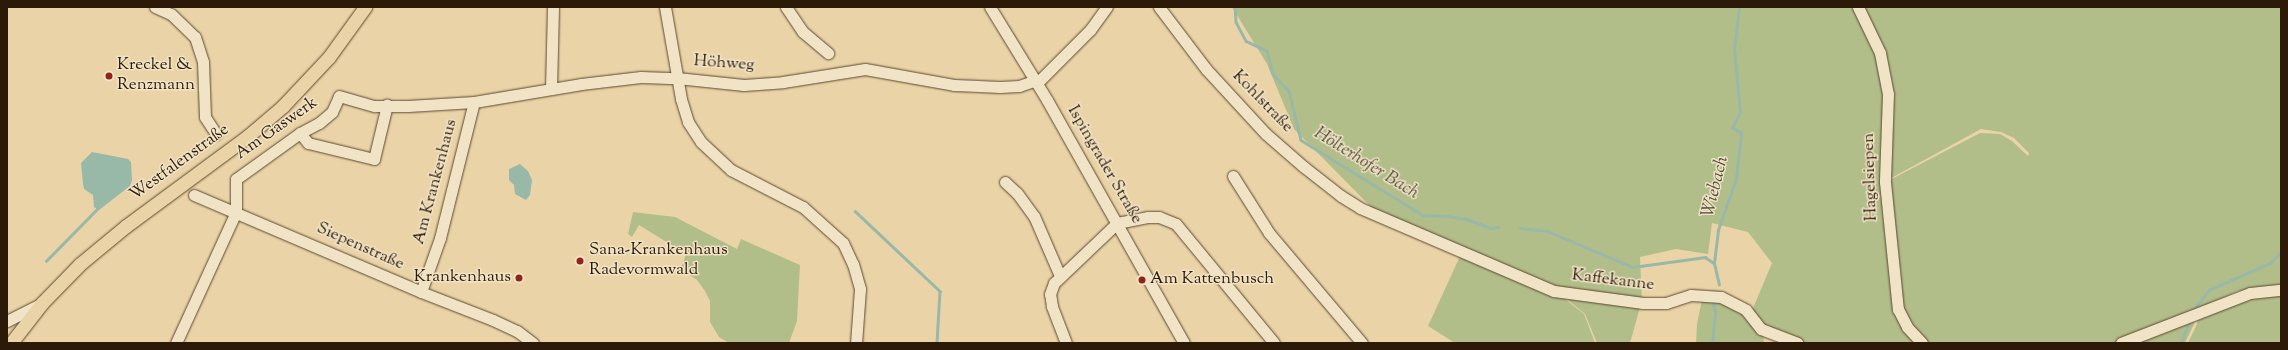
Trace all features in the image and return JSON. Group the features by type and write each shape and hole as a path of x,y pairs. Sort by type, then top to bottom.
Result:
{"main road":[{"name":"Westfalenstraße","path":"11,343 42,303 105,243 237,144 283,106 330,57 365,7"}],"street":[{"path":"155,7 171,14 195,37 203,62 205,116 216,134"},
{"path":"551,89 553,7"},
{"path":"665,7 677,78 688,122 708,152 742,177 795,202 816,216 843,243 853,264 860,289 856,343"},
{"path":"786,7 803,32 828,53"},
{"name":"Ispingrader Straße","path":"990,7 1036,82 1117,222 1184,343"},
{"path":"1036,82 1090,30 1107,7"},
{"name":"Kohlstraße","path":"1159,7 1206,69 1266,134 1341,196 1378,217 1554,291"},
{"name":"Hagelsiepen","path":"1858,7 1880,54 1888,94 1885,182 1898,309 1907,328 1922,343"},
{"name":"Höhweg","path":"339,96 375,106 408,106 474,102 551,89 640,77 677,78 744,85 784,82 865,69 954,85 1000,87 1020,86 1036,82"},
{"name":"Am Gaswerk","path":"236,212 236,178 300,133 319,123 332,112 339,96"},
{"name":"Am Krankenhaus","path":"421,292 440,238 474,102"},
{"path":"300,133 308,143 374,159 387,105"},
{"path":"1233,176 1269,233 1362,343"},
{"path":"1005,182 1017,193 1034,216 1060,276"},
{"name":"Siepenstraße","path":"194,195 421,292 511,328 533,343"},
{"path":"176,343 236,212"},
{"path":"1066,343 1052,306 1050,294 1054,283 1117,222 1159,217 1176,224 1274,343"},
{"path":"2121,343 2250,293 2281,290"},
{"name":"Kaffekanne","path":"1554,291 1644,303 1666,303 1691,295 1714,295 1736,303 1746,310 1761,329 1770,334 1797,343"},
{"path":"7,321 42,303"}],"green space":[{"path":"1232,7 2281,7 2281,288 2237,291 2195,312 2120,342 1924,343 1902,317 1898,298 1886,182 1980,133 2000,134 2012,141 2028,156 2029,153 2014,138 2001,132 1981,129 1884,182 1900,317 1921,343 1804,343 1763,328 1751,313 1772,263 1748,232 1712,223 1708,254 1676,249 1640,257 1642,302 1555,290 1378,214 1294,129 1267,64"},
{"path":"633,212 675,217 737,249 741,239 800,265 797,321 789,343 729,343 719,337 710,322 710,301 705,291 697,280 681,269 686,254 639,225 632,237 628,234"},
{"path":"1461,254 1555,291 1584,314 1595,343 1455,343 1428,326"},
{"path":"1557,291 1641,304 1630,343 1597,343 1585,314"},
{"path":"2281,292 2281,343 2188,343 2197,324 2198,314 2237,299"},
{"path":"1703,295 1735,303 1763,331 1764,343 1696,343 1697,324"},
{"path":"2194,315 2194,324 2185,343 2125,343"}],"shaded area":[{"path":"92,152 128,159 131,162 132,180 130,186 99,210 94,207 93,195 84,189 83,184 81,163"},
{"path":"520,164 528,171 532,180 530,195 526,200 515,194 514,185 509,180 509,169"}],"waterway":[{"name":"Hölterhofer Bach","path":"1235,7 1236,22 1246,41 1267,51 1273,74 1289,91 1301,140 1423,215 1448,216 1467,219 1490,228 1498,227"},
{"name":"Wiebach","path":"1719,285 1714,263 1718,230 1736,179 1741,133 1732,128 1740,112 1734,49 1739,7"},
{"path":"46,261 98,208"},
{"path":"855,211 940,291 937,343"},
{"name":"Hölterhofer Bach","path":"1520,228 1547,231 1633,267 1705,257 1714,263"},
{"path":"2195,308 2209,290 2270,263 2281,252"},
{"name":"Wiebach","path":"1712,343 1715,312 1713,304"},
{"path":"2181,343 2188,324"}],"place":[{"name":"Kreckel & Renzmann","path":"109,76"},
{"name":"Sana-Krankenhaus Radevormwald","path":"580,261"},
{"name":"Krankenhaus","path":"519,278"},
{"name":"Am Kattenbusch","path":"1142,280"}]}
